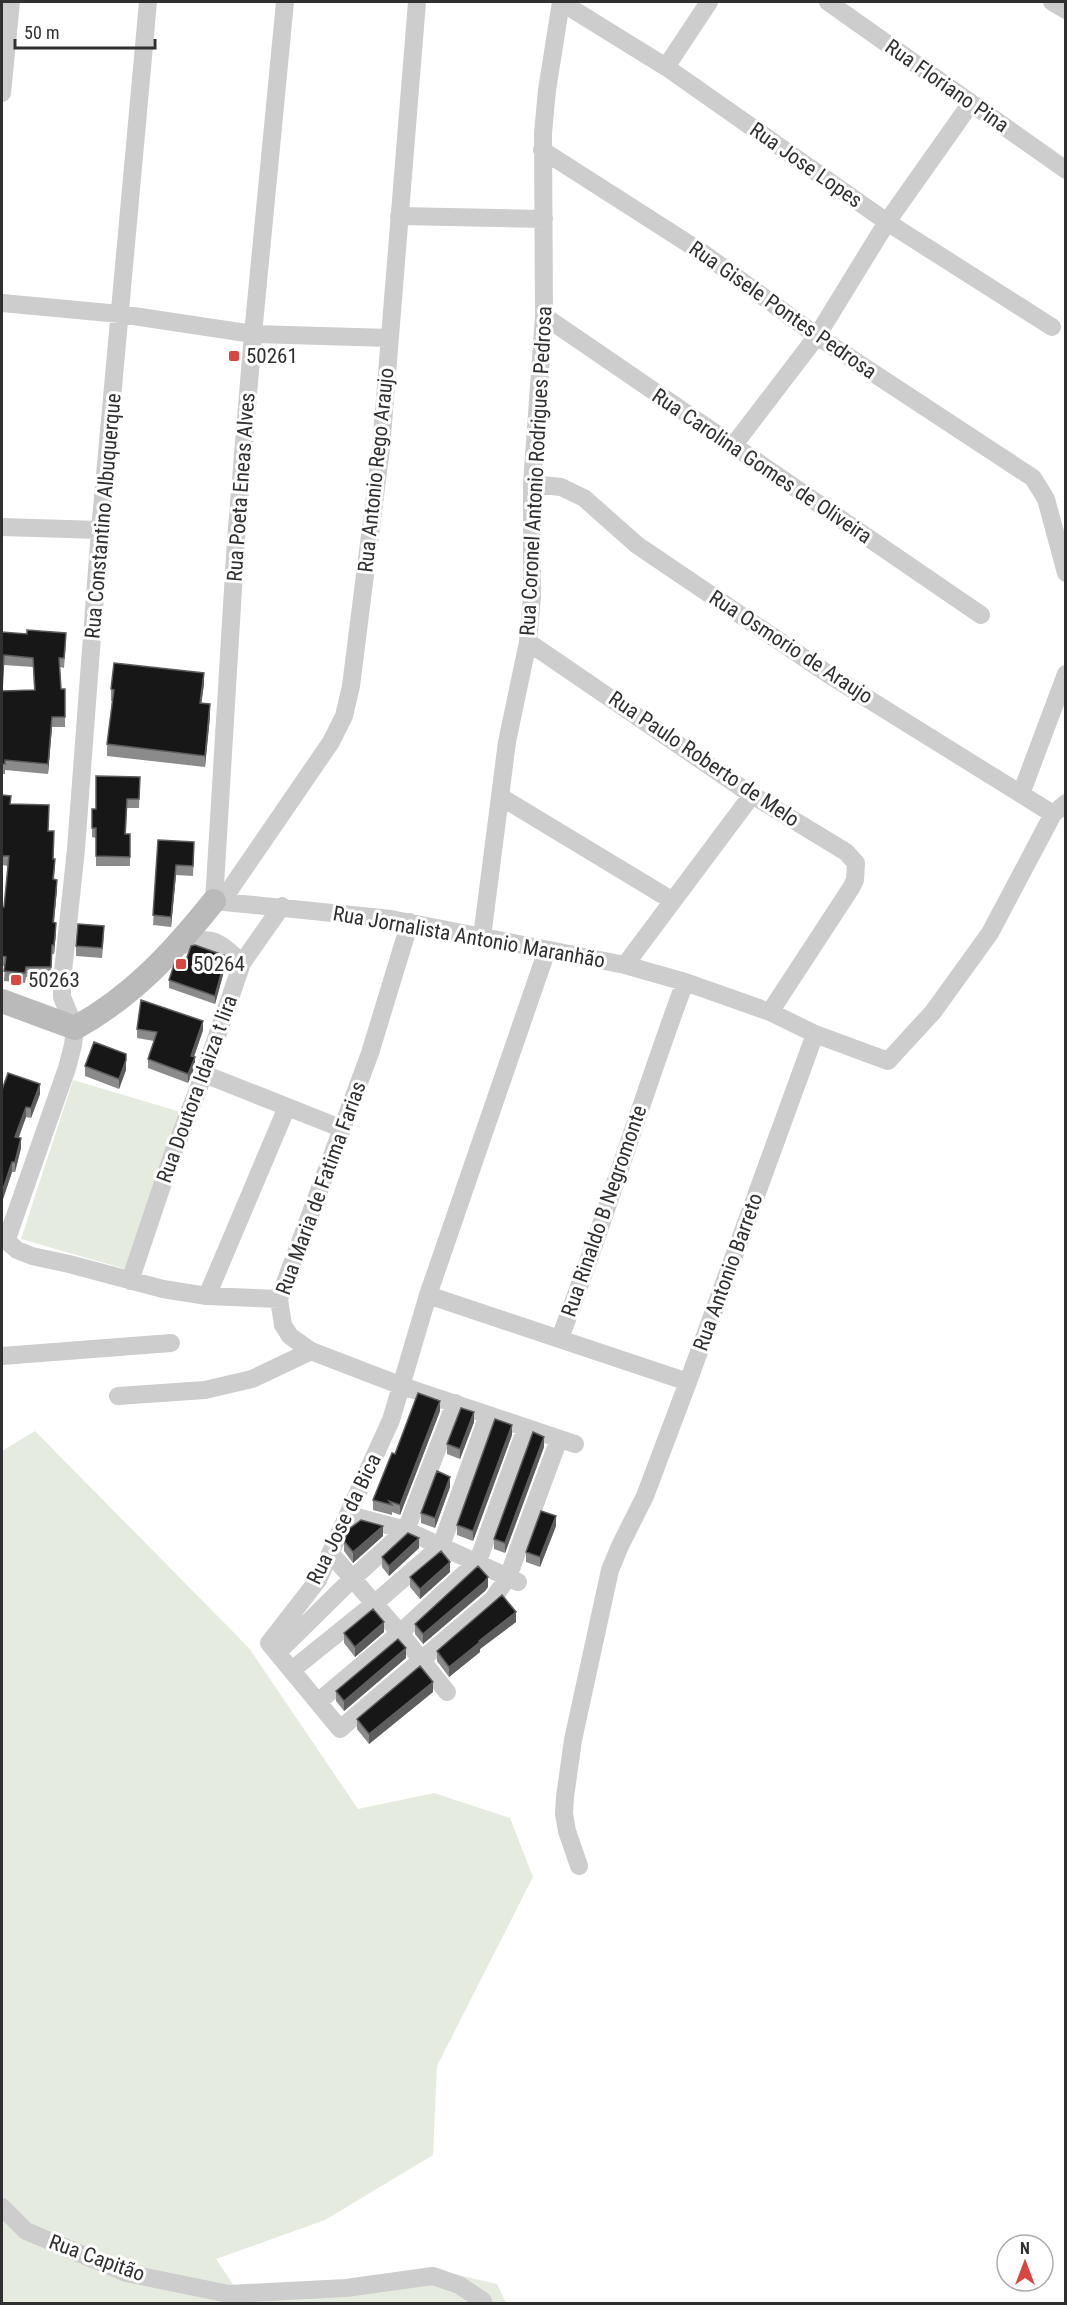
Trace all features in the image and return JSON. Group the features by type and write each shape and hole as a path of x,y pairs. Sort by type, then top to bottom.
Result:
{"street":[{"path":"2,93 11,2"},
{"name":"Rua Constantino Albuquerque","path":"75,1028 62,998 62,981 77,838 100,530 148,2"},
{"name":"Rua Poeta Eneas Alves","path":"218,901 236,540 252,334 285,2"},
{"name":"Rua Antonio Rego Araujo","path":"218,901 331,742 344,716 351,686 379,459 417,2"},
{"name":"Rua Jose Lopes","path":"561,2 666,66 887,222 1052,327"},
{"name":"Rua Coronel Antonio Rodrigues Pedrosa","path":"482,937 507,742 528,642 532,596 532,484 544,316 542,150 547,90 561,2"},
{"path":"666,66 709,2"},
{"name":"Rua Floriano Pina","path":"828,2 1065,170"},
{"path":"1052,2 1065,10"},
{"path":"734,446 817,336 887,222 972,103"},
{"name":"Rua Gisele Pontes Pedrosa","path":"542,150 703,253 817,336 1033,478 1046,499 1065,573"},
{"path":"399,216 544,219"},
{"path":"2,303 120,314 252,334 390,338"},
{"name":"Rua Carolina Gomes de Oliveira","path":"544,316 981,615"},
{"name":"Rua Osmorio de Araujo","path":"532,484 561,487 584,498 637,545 828,674 1021,794 1059,808"},
{"path":"2,527 100,530"},
{"name":"Rua Paulo Roberto de Melo","path":"528,642 752,795 846,852 856,863 856,873 851,888 770,1012"},
{"path":"1021,794 1065,674"},
{"path":"625,965 752,795"},
{"path":"501,797 673,901"},
{"name":"Rua Jornalista Antonio Maranhão","path":"218,901 282,906 410,922 625,965 685,982 770,1012 815,1034 888,1061 933,1012 990,933 1059,808"},
{"path":"218,901 177,947 124,997 75,1028 67,1068 9,1230 9,1243 17,1250 32,1256 130,1281 207,1296 279,1299"},
{"name":"Rua Doutora Idaiza t lira","path":"130,1281 172,1156 204,1074 242,963 282,906"},
{"name":"Rua Maria de Fatima Farias","path":"410,922 370,1053 279,1299 283,1325 290,1336 311,1351 402,1386 567,1441 513,1579"},
{"path":"177,947 209,939 224,946 242,963"},
{"path":"428,1295 548,950"},
{"name":"Rua Rinaldo B Negromonte","path":"428,1295 560,1338 649,1079 685,982"},
{"path":"2,1001 75,1028"},
{"name":"Rua Antonio Barreto","path":"579,1866 567,1831 564,1814 565,1797 573,1740 610,1570 645,1496 815,1034"},
{"path":"204,1074 343,1130"},
{"path":"207,1296 287,1107"},
{"name":"Rua Jose da Bica","path":"273,1648 318,1580 391,1420 428,1295"},
{"path":"560,1338 688,1382"},
{"path":"2,1356 171,1343"},
{"path":"118,1396 205,1390 252,1379 311,1351"},
{"path":"349,1515 406,1530 513,1579 423,1660 340,1729 273,1648 406,1530 455,1403"},
{"path":"292,1670 375,1604 441,1546 488,1415"},
{"path":"318,1702 400,1633 478,1562 526,1428"},
{"path":"331,1554 423,1660 447,1692"},
{"name":"Rua Capitão","path":"2,2207 26,2231 126,2272 229,2294 346,2288 433,2276 459,2285 483,2301"}],"shaded area":[{"path":"73,1080 181,1112 125,1269 21,1239"},
{"path":"35,1431 249,1648 358,1809 434,1793 510,1818 533,1877 437,2066 433,2155 325,2220 216,2259 237,2290 441,2271 497,2284 506,2303 2,2304 2,1451"}],"building":[{"path":"27,630 66,633 64,658 59,658 61,689 65,689 65,717 52,717 48,764 5,760 5,764 2,764 2,691 2,632 27,634","holes":["4,655 33,658 35,690 2,691"]},
{"path":"114,663 204,673 200,703 210,704 205,756 107,744 114,690 111,689"},
{"path":"96,776 140,777 139,799 127,799 125,834 130,834 130,857 96,856 96,828 92,828 92,809 96,809"},
{"path":"2,795 11,796 10,804 49,805 48,831 54,831 53,879 57,880 53,922 56,923 51,967 26,967 25,973 4,971 6,957 2,956 2,907 4,907 9,856 2,856"},
{"path":"158,840 194,842 193,866 176,865 171,917 153,915"},
{"path":"78,924 104,926 102,948 76,946"},
{"path":"195,945 226,956 215,996 169,980 175,962 184,966 191,946"},
{"path":"141,1000 203,1021 191,1056 195,1057 188,1074 148,1059 157,1032 137,1029"},
{"path":"94,1042 126,1054 119,1079 85,1066"},
{"path":"8,1073 40,1084 31,1108 26,1107 15,1137 21,1138 15,1162 12,1162 2,1189 2,1090"},
{"path":"418,1393 440,1401 400,1505 389,1501 392,1505 373,1500 392,1453 395,1454"},
{"path":"461,1408 474,1412 460,1449 447,1444"},
{"path":"495,1419 512,1425 473,1531 457,1525"},
{"path":"533,1432 544,1437 505,1543 494,1539"},
{"path":"437,1471 450,1477 435,1518 421,1513"},
{"path":"541,1511 556,1516 540,1557 526,1552"},
{"path":"361,1520 383,1526 353,1552 344,1541 349,1529"},
{"path":"408,1533 419,1538 389,1566 382,1557"},
{"path":"441,1551 450,1562 420,1589 410,1577"},
{"path":"478,1566 488,1577 485,1581 423,1634 415,1624"},
{"path":"502,1595 516,1612 449,1667 437,1651"},
{"path":"373,1609 384,1622 355,1647 344,1633"},
{"path":"398,1639 406,1648 344,1701 336,1691"},
{"path":"420,1666 433,1682 369,1734 357,1719"}],"place":[{"name":"50261","path":"234,356"},
{"name":"50264","path":"181,964"},
{"name":"50263","path":"16,980"}]}
